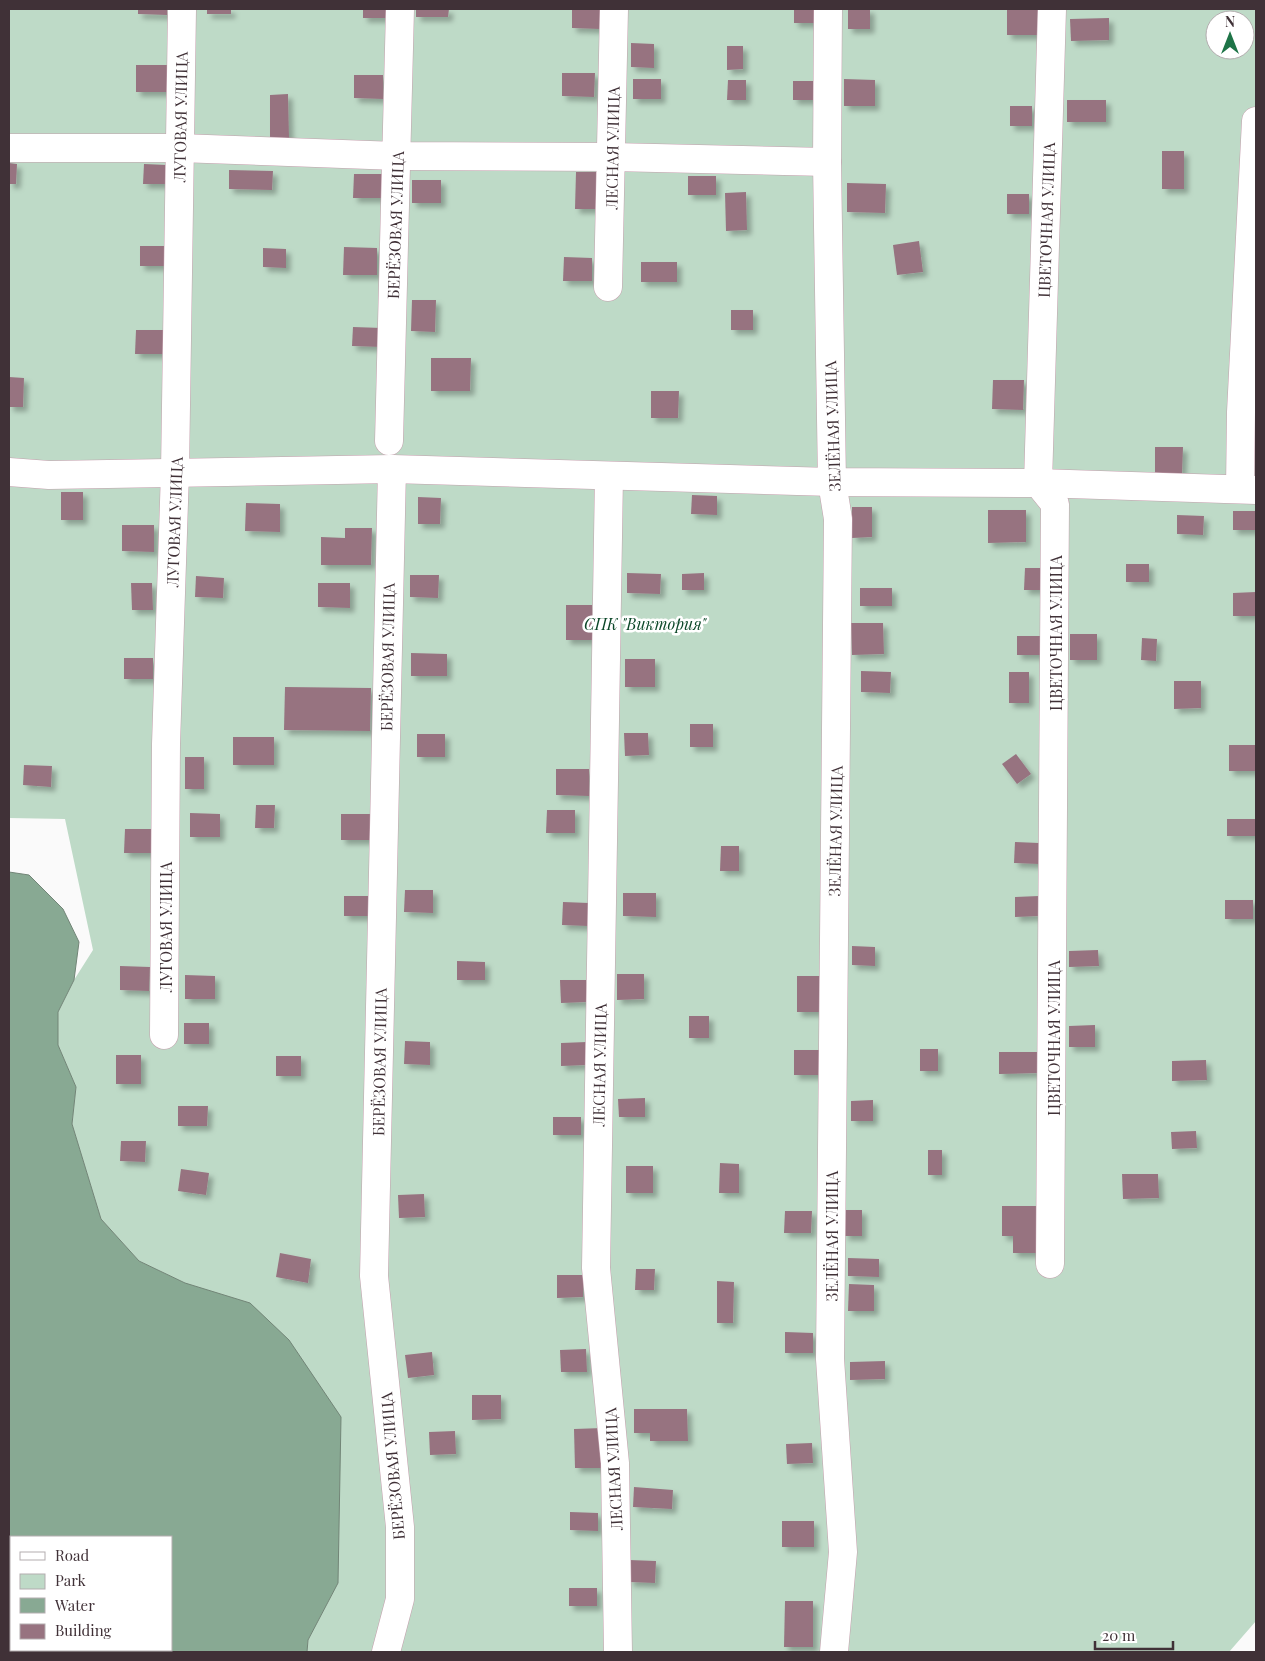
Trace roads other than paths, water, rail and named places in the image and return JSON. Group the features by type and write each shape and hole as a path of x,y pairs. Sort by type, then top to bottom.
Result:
{"street":[{"name":"ЛУГОВАЯ УЛИЦА","path":"164,1035 166,744 176,472 182,9"},
{"name":"БЕРЁЗОВАЯ УЛИЦА","path":"389,441 400,9"},
{"name":"ЛЕСНАЯ УЛИЦА","path":"608,287 614,9"},
{"name":"ЗЕЛЁНАЯ УЛИЦА","path":"828,9 827,162 832,482 838,519 830,1360 843,1552 834,1652"},
{"name":"ЦВЕТОЧНАЯ УЛИЦА","path":"1050,1264 1055,504 1038,483 1052,9"},
{"path":"9,472 49,475 392,469 832,482 1038,483 1248,489 1241,412 1256,121"},
{"path":"9,148 179,148 397,156 827,162"},
{"name":"БЕРЁЗОВАЯ УЛИЦА","path":"386,1652 400,1599 400,1527 374,1276 392,469"},
{"name":"ЛЕСНАЯ УЛИЦА","path":"609,476 596,1268 615,1463 618,1652"}],"water":[{"path":"9,872 29,875 63,909 79,942 74,980 58,1012 58,1045 76,1087 72,1124 101,1219 139,1261 185,1283 250,1303 289,1340 341,1417 338,1583 308,1640 307,1652 9,1652"}],"park label":[{"name":"СПК \"Виктория\"","path":"645,623"}]}
